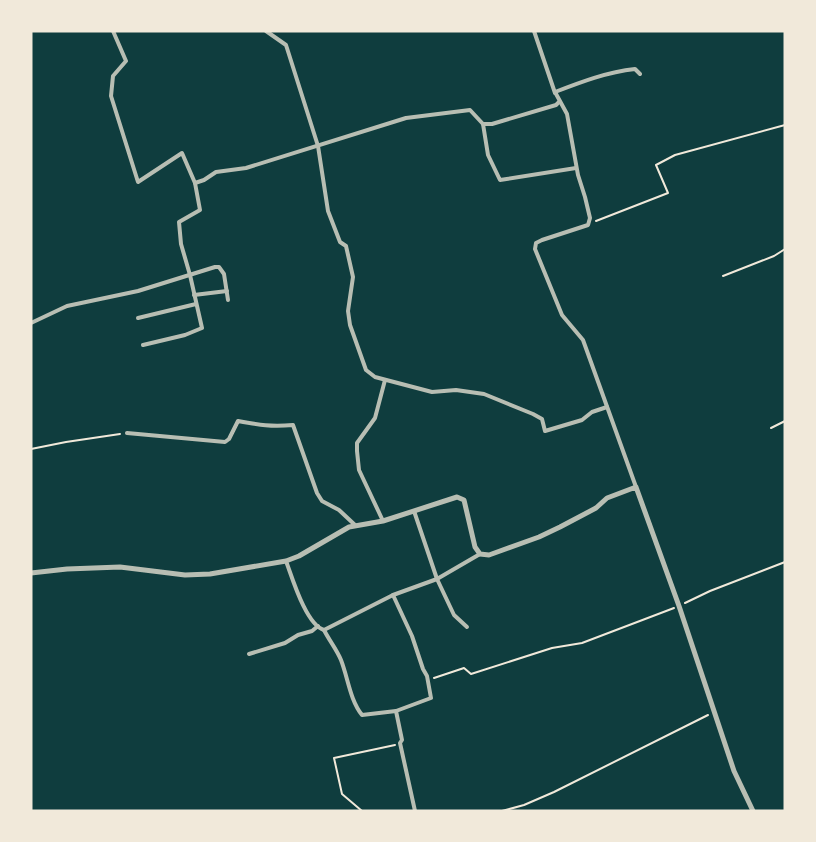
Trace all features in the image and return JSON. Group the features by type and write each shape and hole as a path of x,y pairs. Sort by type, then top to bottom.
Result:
{"street":[{"path":"112,31 126,62 114,76 111,96 138,182 182,154 195,183 200,210 179,222 181,244 202,328 185,335 142,345"},
{"path":"266,31 286,45 318,146 328,211 340,242 346,246 353,278 348,311 350,325 366,370 375,377 432,392 456,390 484,394 542,419 545,431 582,420 592,412 607,407"},
{"path":"483,124 492,124 559,103 534,31"},
{"path":"555,92 616,72 635,69 640,74"},
{"path":"555,92 567,114 576,168 590,218 588,225 542,240 536,243 535,249 562,314 583,340 679,606 734,771 753,811"},
{"path":"195,183 216,172 246,168 406,118 470,110 483,124 488,155 500,180 576,168"},
{"path":"31,323 67,306 138,291 219,267 224,274 228,300"},
{"path":"194,295 227,291"},
{"path":"138,318 196,304"},
{"path":"383,521 359,470 357,443 375,418 385,380"},
{"path":"127,434 225,442 229,439 238,421 254,425 293,425 317,493 322,501 339,510 356,525"},
{"path":"324,630 393,595 437,579 480,554 489,555 540,537 582,517 607,498 636,487"},
{"path":"31,574 67,569 120,567 185,575 210,574 286,561 299,556 331,536 356,525 383,521 457,497 464,500 475,548 480,554"},
{"path":"414,511 437,579 454,615 467,626"},
{"path":"286,561 306,611 318,626 324,630 341,659 358,711 362,715 396,711 431,698 427,676 412,636 393,595"},
{"path":"249,654 285,642 298,635 312,631 318,626"},
{"path":"396,711 402,740 400,743 415,811"}],"path":[{"path":"588,225 668,193 656,165 674,156 709,145 785,125"},
{"path":"723,276 774,256 785,249"},
{"path":"771,428 785,421"},
{"path":"31,449 66,442 127,434"},
{"path":"427,676 434,678 464,668 470,674 552,648 582,643 679,606 710,591 785,562"},
{"path":"502,811 524,805 554,792 715,712"},
{"path":"362,811 342,794 334,758 400,743"}]}
